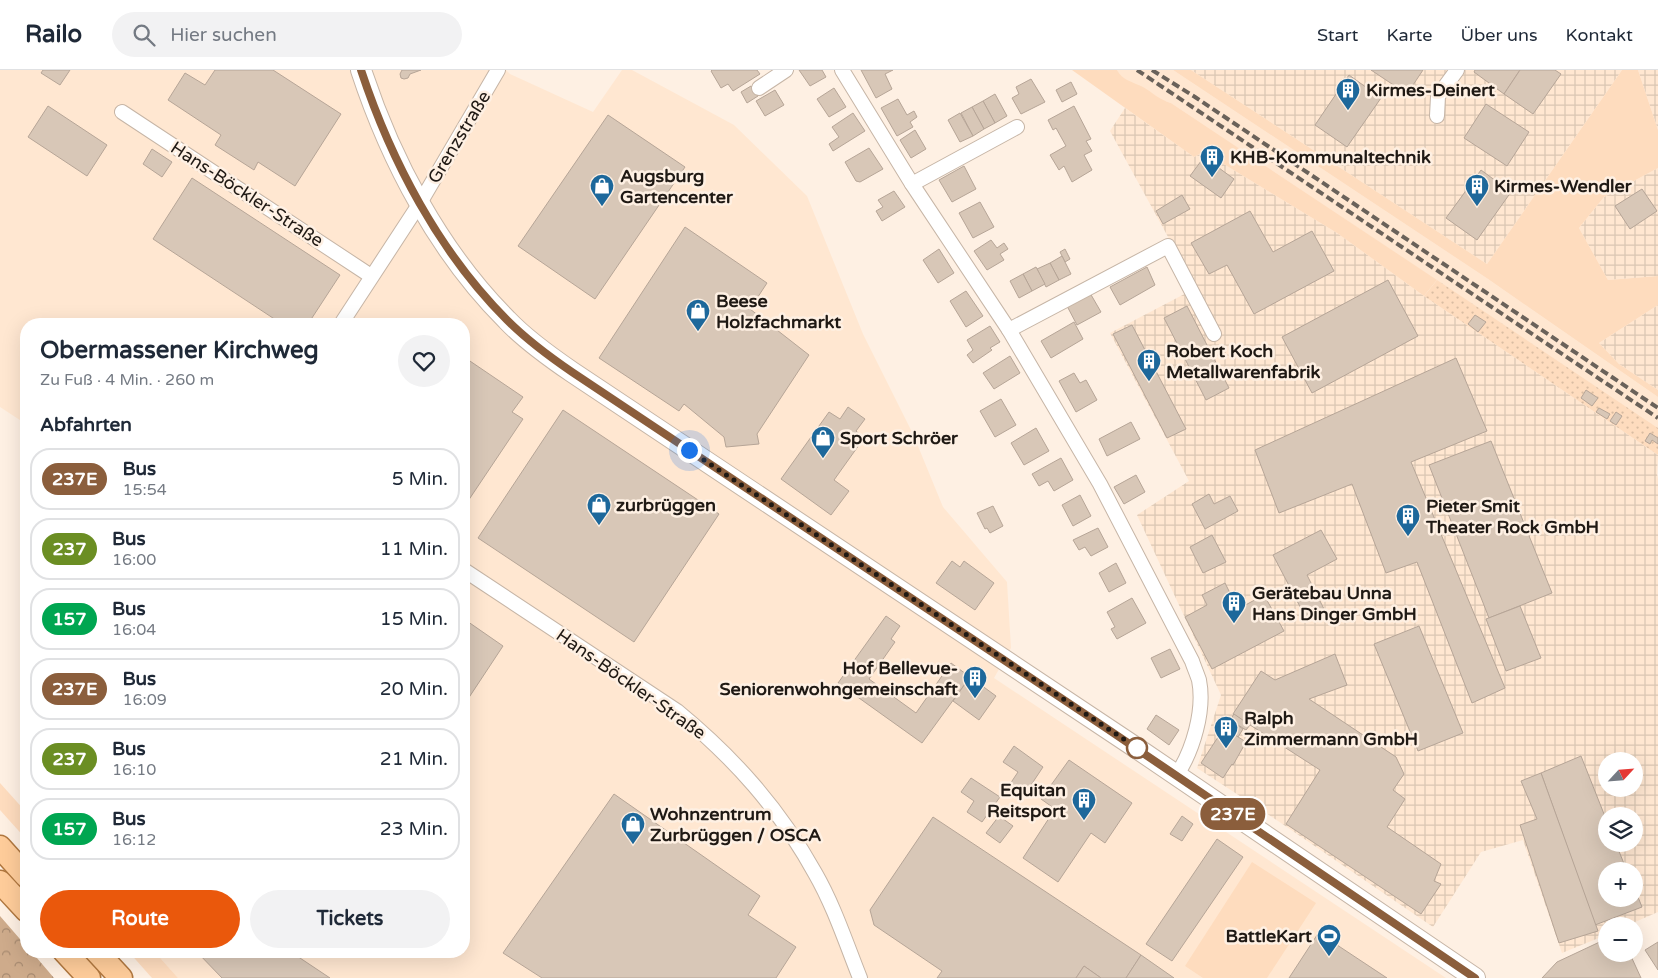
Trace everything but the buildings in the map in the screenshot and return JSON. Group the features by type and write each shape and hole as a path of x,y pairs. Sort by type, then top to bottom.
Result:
{"main road":[{"path":"361,70 385,132 420,203 463,270 508,322 554,360 1106,728 1475,978"},
{"path":"0,848 20,870"},
{"path":"0,882 20,904"},
{"path":"70,958 89,978"},
{"path":"102,958 121,978"}],"street":[{"name":"Grenzstraße","path":"420,203 498,70"},
{"path":"758,88 786,70"},
{"path":"842,70 912,184 1009,330 1100,484 1192,661 1199,681 1200,704 1194,737 1186,762 1176,776"},
{"path":"1437,116 1438,96 1457,70"},
{"name":"Hans-Böckler-Straße","path":"122,112 371,276"},
{"path":"912,184 1017,126"},
{"path":"345,318 420,203"},
{"path":"1009,330 1168,246 1214,334"},
{"name":"Hans-Böckler-Straße","path":"470,574 670,706 705,734 737,766 770,804 794,838 815,873 860,978"}],"shaded area":[{"path":"0,70 506,70 510,74 593,112 622,70 632,70 734,125 807,196 863,334 913,434 943,507 1007,582 1011,648 994,678 1446,978 178,978 160,958 470,958 470,318 20,318 20,420 0,407"},
{"path":"1072,70 1117,70 1125,78 1171,103 1437,280 1424,296 1337,233 1204,152 1194,157"},
{"path":"1117,70 1173,70 1488,279 1658,397 1658,428 1171,103 1161,100 1119,75"},
{"path":"1173,70 1191,70 1487,264 1622,70 1638,70 1658,130 1658,168 1604,197 1579,228 1608,280 1658,276 1658,305 1599,343 1619,364 1658,390 1658,397 1488,279"},
{"path":"1191,70 1622,70 1487,264"},
{"path":"1638,70 1658,70 1658,130"},
{"path":"1125,108 1194,157 1204,152 1337,233 1424,296 1658,455 1658,912 1643,919 1643,917 1598,917 1598,938 1562,953 1523,840 1481,852 1433,927 1197,768 1221,695 1137,515 1189,481 1110,333 1196,288 1110,131"},
{"path":"1658,168 1658,276 1608,280 1579,228 1604,197"},
{"path":"1437,280 1658,428 1658,455 1424,296"},
{"path":"1658,305 1658,390 1619,364 1599,343"},
{"path":"0,783 20,805 20,832 0,810"},
{"path":"1252,862 1316,903 1267,978 1203,978 1185,966"},
{"path":"134,958 160,958 178,978 152,978"}],"green space":[{"path":"0,916 20,939 20,958 37,958 54,978 0,978"}],"railway":[{"path":"1137,70 1658,418"},
{"path":"1152,70 1658,408"}],"bus line":[{"name":"237E","path":"361,70 400,166 420,203 463,270 508,322 529,340 554,360 1135,747 1475,978"}],"place":[{"name":"Kirmes-Deinert","path":"1348,111"},
{"name":"KHB-Kommunaltechnik","path":"1212,178"},
{"name":"Augsburg Gartencenter","path":"602,207"},
{"name":"Kirmes-Wendler","path":"1477,207"},
{"name":"Beese Holzfachmarkt","path":"698,332"},
{"name":"Robert Koch Metallwarenfabrik","path":"1149,382"},
{"name":"Sport Schröer","path":"823,459"},
{"name":"zurbrüggen","path":"599,526"},
{"name":"Pieter Smit Theater Rock GmbH","path":"1408,537"},
{"name":"Gerätebau Unna Hans Dinger GmbH","path":"1234,624"},
{"name":"Hof Bellevue- Seniorenwohngemeinschaft","path":"975,699"},
{"name":"Ralph Zimmermann GmbH","path":"1226,749"},
{"name":"Equitan Reitsport","path":"1084,821"},
{"name":"Wohnzentrum Zurbrüggen / OSCA","path":"633,845"},
{"name":"BattleKart","path":"1329,957"}],"route":[{"path":"689,450 1137,748"}]}
